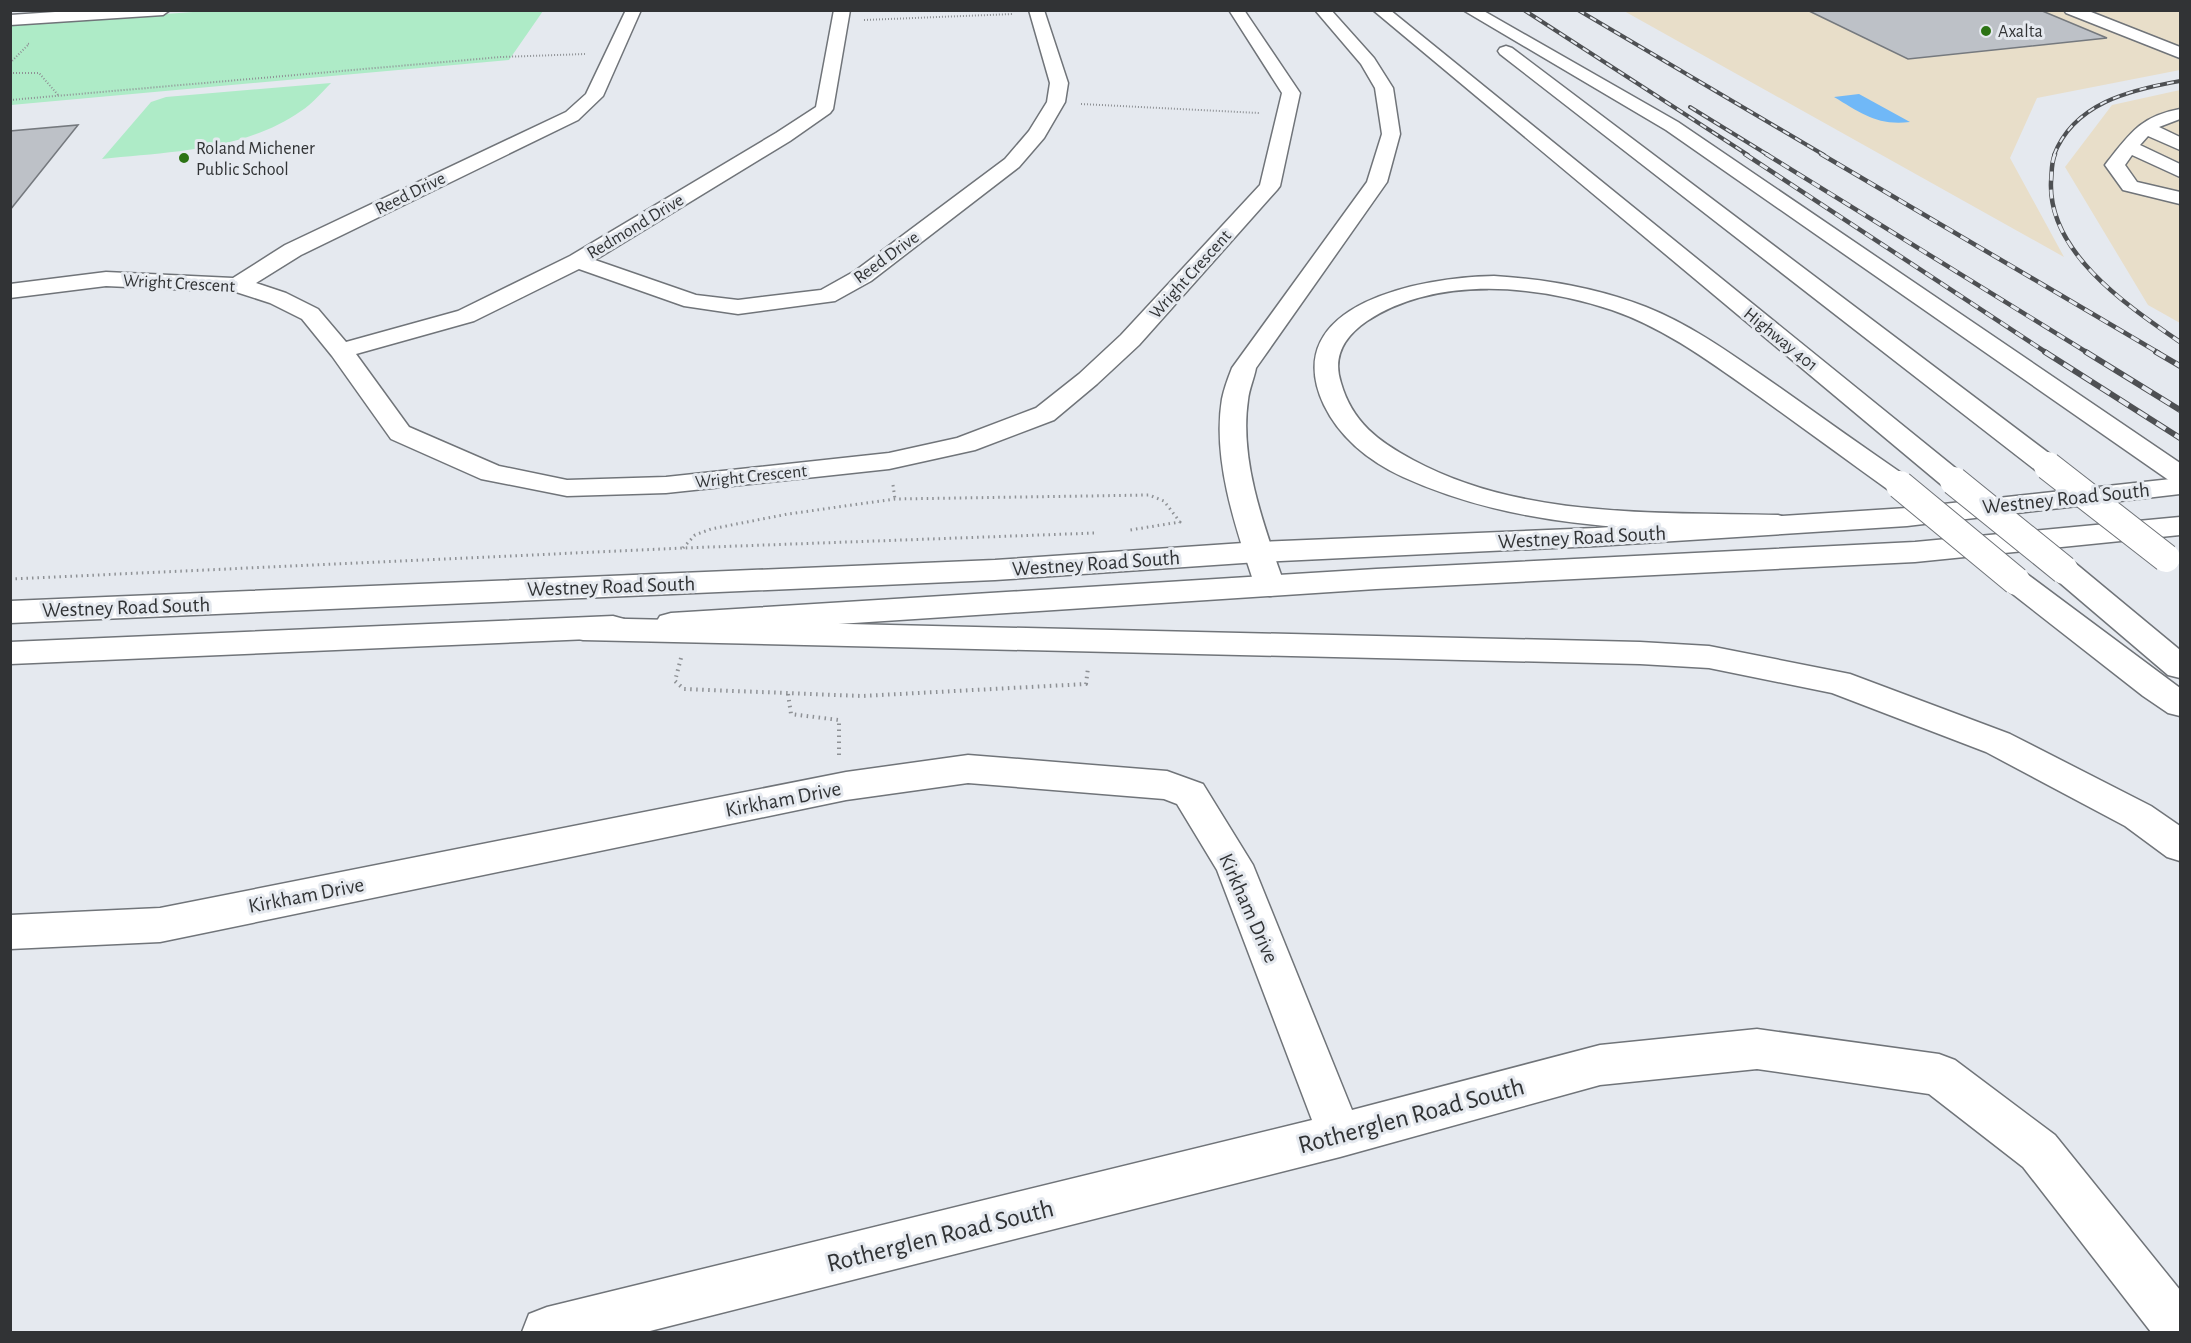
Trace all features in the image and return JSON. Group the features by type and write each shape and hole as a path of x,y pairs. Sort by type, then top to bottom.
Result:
{"main road":[{"path":"10,20 164,10"},
{"name":"Reed Drive","path":"238,285 293,250 572,116 594,96 634,10"},
{"name":"Wright Crescent","path":"10,291 106,279 238,285 278,298 310,314 341,351 400,433 491,473 567,488 666,485 889,461 965,444 1045,414 1130,340 1270,186 1291,93 1236,10"},
{"path":"1270,586 1258,552 1235,451 1235,401 1244,368 1377,182 1391,134 1384,88 1368,62 1322,10"},
{"name":"Highway 401","path":"1380,10 2181,667"},
{"path":"1454,10 2173,563"},
{"path":"1470,10 1672,126 2181,475"},
{"path":"2071,10 2181,53"},
{"path":"1037,12 1059,82 1056,102"},
{"name":"Redmond Drive","path":"341,351 466,316 578,261 783,137 824,109 850,15"},
{"name":"Reed Drive","path":"578,261 692,301 738,308 827,296 863,276 1012,163 1037,134 1056,102"},
{"path":"2181,114 2164,116 2152,122 2115,165 2130,186 2181,198"},
{"path":"2146,128 2181,144"},
{"path":"2130,147 2181,171"},
{"path":"1778,524 1637,519 1535,509 1472,494 1412,471 1380,452 1347,424 1327,387 1324,363 1337,334 1361,315 1397,297 1431,289 1475,283 1503,283 1551,290 1637,312 1695,340 1900,485 2016,581 2155,688 2181,704"},
{"name":"Westney Road South","path":"10,612 995,570 1258,552 1596,537 1907,517 2181,486"},
{"name":"Westney Road South","path":"10,653 583,629 1376,579 1915,552 2181,526"},
{"path":"583,629 1580,651 1709,657 1838,682 1998,743 2138,816 2181,846"},
{"name":"Kirkham Drive","path":"10,932 160,925 846,786 968,769 1167,785 1190,795 1234,865 1340,1135"},
{"name":"Rotherglen Road South","path":"548,1332 1340,1135 1600,1065 1757,1049 1939,1075 2039,1151 2181,1329"}],"path":[{"path":"850,15 1037,12"},
{"path":"10,63 29,44 20,42"},
{"path":"10,100 501,57 588,54"},
{"path":"10,73 39,73 59,96"},
{"path":"1056,102 1285,114"},
{"path":"682,548 695,535 711,529 788,514 895,499 1149,495 1164,501 1180,522 1120,532"},
{"path":"10,579 682,548 1097,532"},
{"path":"682,657 675,681 684,689 788,694 886,695 1086,684 1089,662"},
{"path":"788,694 791,714 838,720 839,755"}],"shaded area":[{"path":"1624,11 2180,11 2180,70 2037,98 2010,158 2064,257"},
{"path":"2180,90 2180,323 2148,305 2065,167 2112,105"}],"green space":[{"path":"221,10 543,11 509,60 11,105 11,25"},
{"path":"331,83 301,111 255,134 205,147 102,159 151,102 166,97"}],"water":[{"path":"1859,94 1910,122 1879,120 1861,113 1834,97"}],"building":[{"name":"Axalta","path":"1807,10 2040,10 2107,38 1908,59"},
{"path":"78,125 10,210 10,131"}],"railway":[{"path":"1524,10 1748,155"},
{"path":"1578,10 1824,155"},
{"path":"2054,155 2063,137 2089,111 2123,95 2180,81"},
{"path":"1690,107 1768,155"},
{"path":"1745,154 2047,353"},
{"path":"1766,154 2088,353"},
{"path":"1821,154 2159,353"},
{"path":"2055,154 2051,182 2054,208 2063,232 2077,254 2095,275 2137,312 2180,342"},
{"path":"2045,352 2180,438"},
{"path":"2086,352 2180,410"},
{"path":"2156,352 2180,366"}],"place":[{"name":"Axalta","path":"1986,31"},
{"name":"Roland Michener Public School","path":"184,158"}]}
